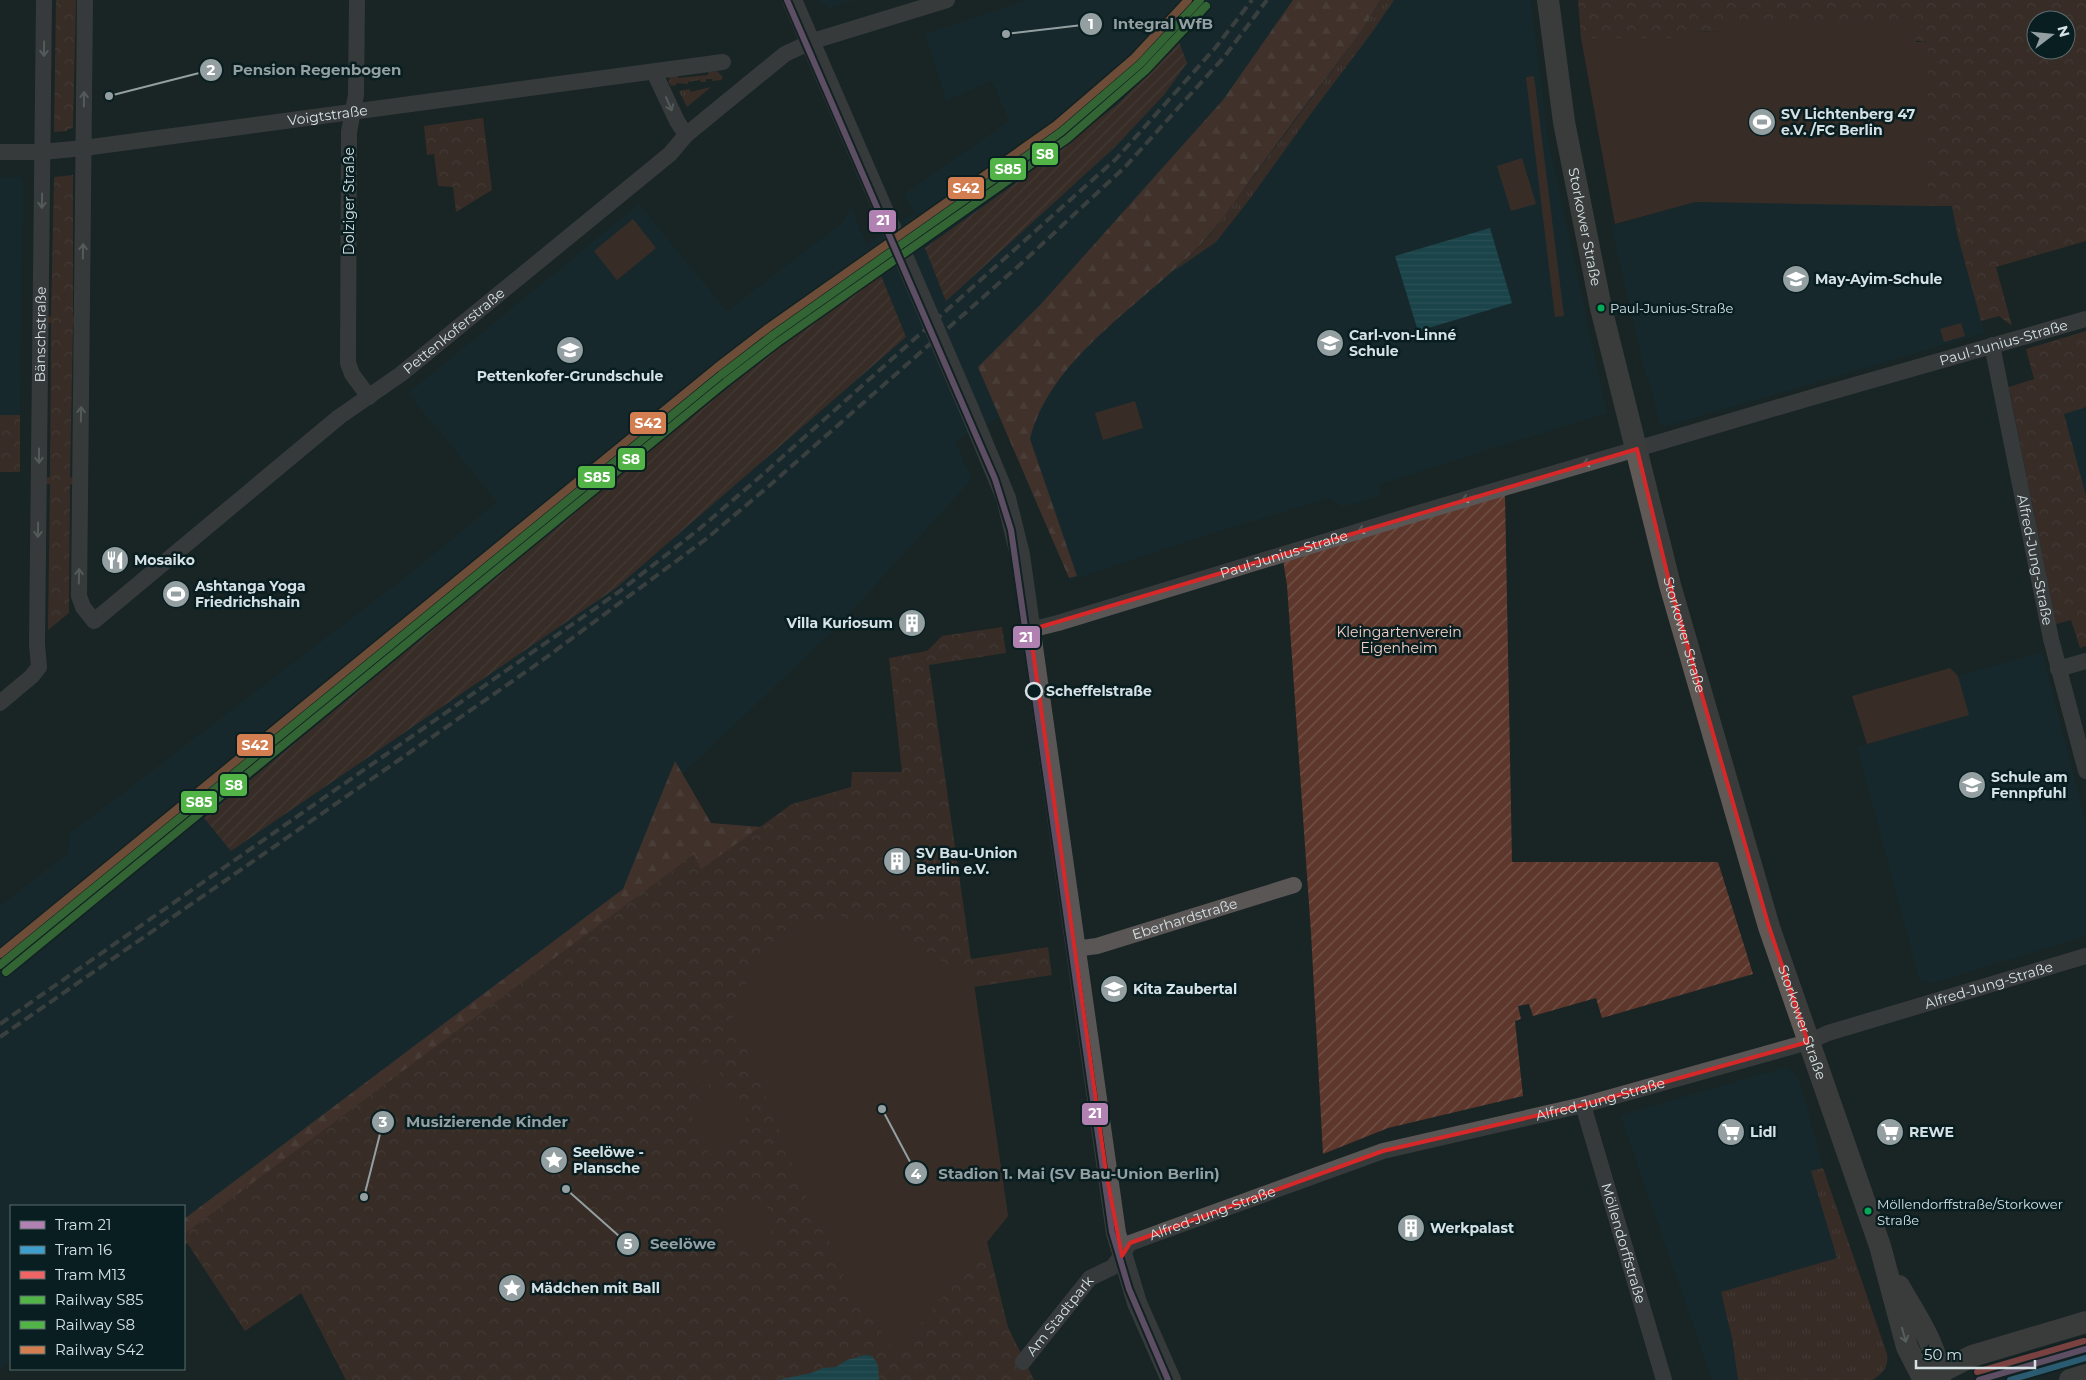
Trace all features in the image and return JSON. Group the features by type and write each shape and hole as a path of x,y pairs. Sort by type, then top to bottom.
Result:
{"main road":[{"name":"Storkower Straße","path":"1548,0 1564,122 1601,308 1670,585 1698,688 1769,927 1882,1254 1904,1337 1932,1378"},
{"path":"1932,1378 1972,1356 2086,1322"},
{"path":"2070,1380 2086,1375"}],"street":[{"name":"Bänschstraße","path":"0,703 32,676 39,667 37,644 44,0"},
{"path":"84,148 85,0"},
{"name":"Dolziger Straße","path":"357,0 356,95 349,132 348,363 352,374 369,397"},
{"path":"792,0 969,409 1006,498 1015,528 1112,1212 1122,1256 1137,1303 1171,1380"},
{"name":"Pettenkoferstraße","path":"84,148 79,596 83,607 94,621 332,423 396,378 670,154 686,135 776,60 811,42 947,0"},
{"name":"Voigtstraße","path":"0,152 42,152 84,148 723,62"},
{"path":"654,72 676,121 686,135"},
{"name":"Paul-Junius-Straße","path":"1030,630 1058,624 1272,557 1637,448 2086,319"},
{"name":"Alfred-Jung-Straße","path":"1992,345 2058,669 2086,771"},
{"path":"2058,669 2086,661"},
{"name":"Eberhardstraße","path":"1075,949 1097,946 1294,884"},
{"name":"Alfred-Jung-Straße","path":"1122,1256 1130,1243 1383,1152 1583,1105 1808,1042 1828,1033 2086,956"},
{"name":"Möllendorffstraße","path":"1583,1105 1664,1380"},
{"name":"Am Stadtpark","path":"1024,1362 1090,1278 1113,1267 1122,1256"}],"highlighted area":[{"path":"1637,449 1670,585 1769,927 1808,1042 1583,1105 1383,1151 1130,1243 1122,1256 1106,1172 1030,630"}],"shaded area":[{"path":"819,0 855,0 830,8"},
{"path":"1027,0 1531,0 1547,134 1607,413 1380,484 1381,495 1342,507 1330,498 1207,535 1069,581 1068,570 1002,416 955,441 972,479 839,625 668,788 694,854 185,1233 185,1205 10,1205 10,1363 0,1369 0,906 68,853 69,834 399,582 497,502 408,393 639,204 727,311 841,224 851,207 866,244 914,212 904,194 1009,121 992,81 946,101 925,34"},
{"path":"0,177 23,177 20,415 0,415"},
{"name":"May-Ayim-Schule","path":"1695,202 1952,205 1958,237 1985,333 1664,427 1659,422 1648,377 1646,377 1611,226"},
{"path":"2086,407 2086,496 2085,496 2064,413"},
{"name":"Schule am Fennpfuhl","path":"2042,652 2086,823 2086,936 1930,984 1919,979 1857,747 1969,715 1958,676"},
{"path":"1786,1067 1797,1075 1805,1100 1823,1168 1812,1172 1837,1258 1721,1292 1732,1338 1738,1380 1712,1380 1620,1115"}],"green space":[{"path":"56,0 76,0 73,128 67,131 54,132"},
{"path":"1293,0 1380,0 1363,29 1216,227 1186,259 1081,353 1059,380 1042,408 1030,439 1077,576 1069,578 978,367 1041,304 1223,100"},
{"path":"1380,0 1394,0 1249,200 1216,242 1174,271 1210,235 1363,29"},
{"path":"1578,0 2086,0 2086,241 1996,267 2012,326 1999,316 1981,321 1958,237 1952,206 1928,206 1928,42 1723,22 1722,32 1692,31 1691,38 1581,38"},
{"name":"SV Lichtenberg 47 e.V. /FC Berlin","path":"1722,22 1915,24 1916,42 1928,42 1928,206 1695,202 1615,224 1581,38 1691,38 1691,31 1721,32"},
{"path":"1179,42 1187,63 1164,95 1114,148 946,301 925,248 1020,180 1119,103"},
{"path":"717,71 723,77 721,80 712,81 712,79 706,79 706,82 701,82 700,80 688,82 688,84 677,83 671,86 669,82 670,76 678,76 678,78 708,75 708,72"},
{"path":"1534,76 1564,316 1555,317 1526,77"},
{"path":"711,87 687,107 679,91 690,89 690,92"},
{"path":"483,118 492,190 456,212 453,187 438,186 434,154 427,155 424,126"},
{"path":"1522,158 1536,204 1511,211 1497,166"},
{"path":"73,175 73,316 76,317 73,324 70,477 73,478 73,484 70,485 69,613 48,630 50,484 46,484 46,478 50,477 51,323 47,323 48,317 51,316 54,177"},
{"path":"633,219 656,248 617,280 594,251"},
{"path":"878,268 906,337 616,588 231,851 204,818 660,442"},
{"path":"1961,323 1965,336 1944,342 1940,329"},
{"path":"2086,331 2086,407 2064,414 2086,496 2086,646 2080,648 2071,620 2056,624 2009,387 2034,379 2026,349"},
{"path":"1135,401 1143,428 1103,440 1095,413"},
{"path":"0,415 20,415 20,472 0,472"},
{"name":"Kleingartenverein Eigenheim","path":"1505,495 1512,862 1718,862 1753,974 1602,1018 1596,998 1533,1016 1529,1004 1518,1006 1521,1019 1515,1021 1523,1096 1388,1128 1323,1154 1311,933 1287,585 1283,560"},
{"path":"1002,627 1006,653 929,665 971,959 1048,947 1052,975 974,987 1008,1216 987,1242 1008,1327 1034,1380 346,1380 301,1293 245,1331 185,1240 185,1233 694,854 701,869 792,804 851,787 852,772 902,772 889,658 927,651 942,636"},
{"path":"1950,668 1958,676 1969,715 1867,744 1852,696"},
{"path":"675,761 711,823 760,827 782,937 321,1286 192,1239 185,1244 185,1218 623,889"},
{"path":"841,915 842,919 875,920 898,927 916,946 959,971 972,970 1008,1216 898,1352 895,1345 890,1345 882,1333 872,1310 854,1302 818,1212 813,1214 729,1007 740,1003 754,968 764,954 776,943 805,926"},
{"path":"714,1059 722,1079 688,1093 680,1073"},
{"path":"731,1085 753,1135 709,1154 687,1104"},
{"path":"1823,1168 1887,1354 1886,1366 1872,1380 1738,1380 1732,1338 1721,1292 1837,1258 1811,1171"},
{"path":"747,1199 766,1205 774,1220 769,1240 752,1249 734,1243 726,1223 730,1207"}],"water":[{"path":"1490,228 1512,303 1418,331 1395,256"},
{"path":"865,1355 872,1356 878,1365 879,1380 777,1380 811,1373 823,1368 836,1367 847,1360"}],"railway":[{"path":"0,1024 620,591 698,530 1116,159 1216,47 1252,0"},
{"path":"0,1037 540,662 706,539 769,486 1023,262 1125,167 1225,56 1267,0"}],"tram line":[{"name":"21","path":"787,0 995,479 1011,530 1112,1232 1129,1289 1168,1380"},
{"name":"M13","path":"1977,1372 2084,1341"},
{"name":"21","path":"1979,1380 2086,1349"},
{"name":"16","path":"2010,1380 2086,1358"}],"rail line":[{"name":"S42","path":"0,954 716,368 768,328 1056,125 1134,58 1188,0"},
{"name":"S85","path":"0,965 721,375 773,335 1061,132 1140,64 1200,0"},
{"name":"S8","path":"6,972 726,382 778,342 1067,139 1146,70 1206,6"}],"place":[{"name":"Integral WfB","path":"1006,34"},
{"name":"Pension Regenbogen","path":"109,96"},
{"name":"SV Lichtenberg 47 e.V. /FC Berlin","path":"1762,122"},
{"name":"May-Ayim-Schule","path":"1796,279"},
{"name":"Paul-Junius-Straße","path":"1601,308"},
{"name":"Carl-von-Linné Schule","path":"1330,343"},
{"name":"Pettenkofer-Grundschule","path":"570,350"},
{"name":"Mosaiko","path":"115,560"},
{"name":"Ashtanga Yoga Friedrichshain","path":"176,594"},
{"name":"Villa Kuriosum","path":"912,623"},
{"name":"Scheffelstraße","path":"1034,691"},
{"name":"Schule am Fennpfuhl","path":"1972,785"},
{"name":"SV Bau-Union Berlin e.V.","path":"897,861"},
{"name":"Kita Zaubertal","path":"1114,989"},
{"name":"Stadion 1. Mai (SV Bau-Union Berlin)","path":"882,1109"},
{"name":"Lidl","path":"1731,1132"},
{"name":"REWE","path":"1890,1132"},
{"name":"Seelöwe - Plansche","path":"554,1160"},
{"name":"Seelöwe","path":"566,1189"},
{"name":"Musizierende Kinder","path":"364,1197"},
{"name":"Möllendorffstraße/Storkower Straße","path":"1868,1211"},
{"name":"Werkpalast","path":"1411,1228"},
{"name":"Mädchen mit Ball","path":"512,1288"}]}
